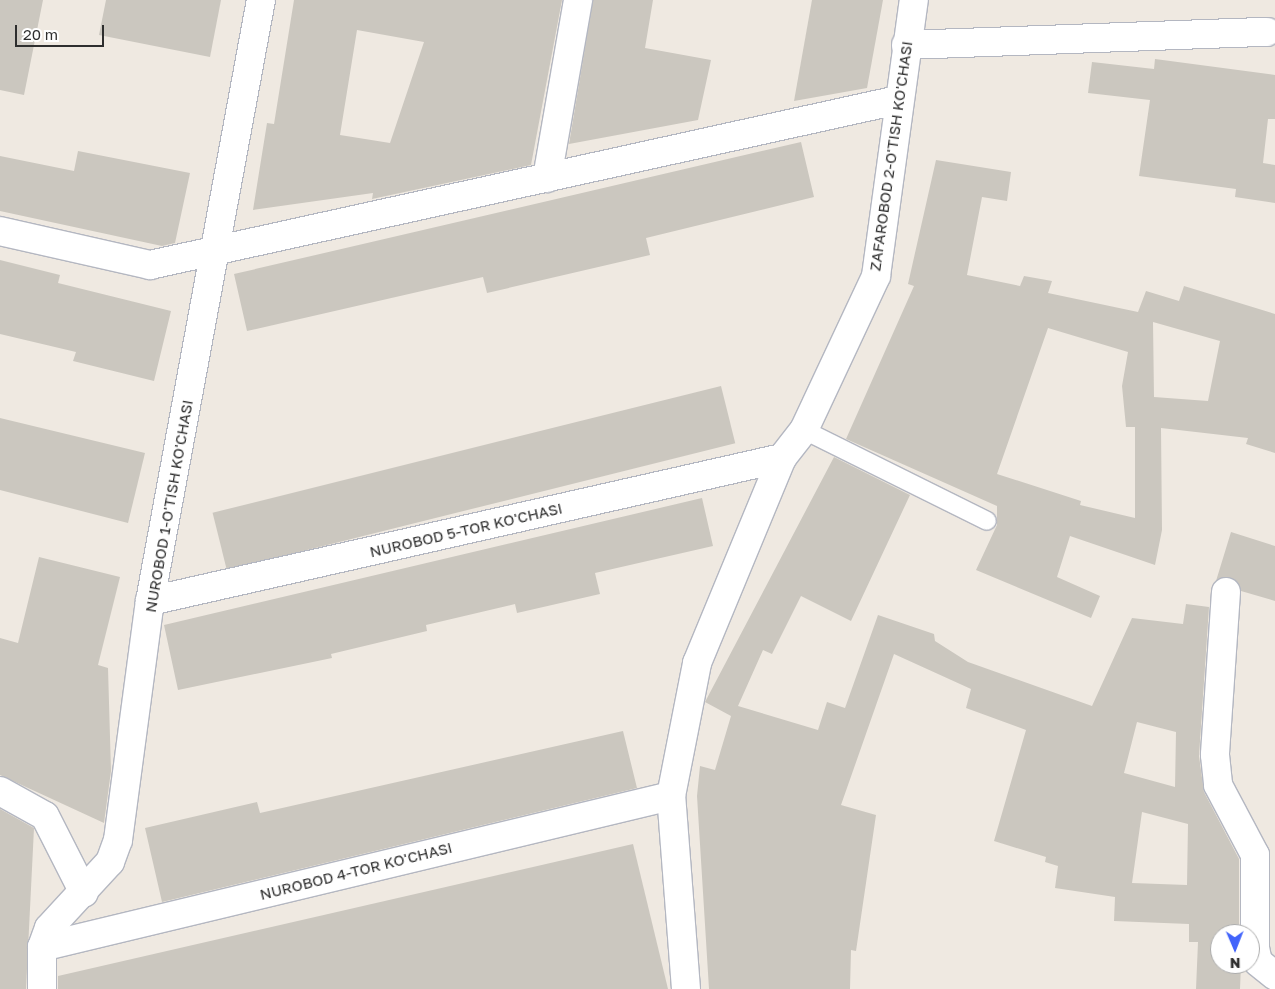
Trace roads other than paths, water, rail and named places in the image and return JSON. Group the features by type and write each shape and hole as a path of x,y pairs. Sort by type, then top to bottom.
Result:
{"street":[{"name":"NUROBOD 1-O'TISH KO'CHASI","path":"42,989 42,947 49,928 84,893 110,862 118,840 150,601 260,0"},
{"path":"547,178 578,0"},
{"name":"ZAFAROBOD 2-O'TISH KO'CHASI","path":"686,989 671,796 697,663 782,458 804,430 876,276 898,100 914,0"},
{"path":"906,45 1267,32"},
{"path":"0,231 132,264 215,252 898,100"},
{"name":"NUROBOD 5-TOR KO'CHASI","path":"150,601 782,458"},
{"path":"1226,592 1215,755 1218,785 1255,855 1255,948 1258,962 1275,976"},
{"path":"0,792 45,816 84,893"},
{"name":"NUROBOD 4-TOR KO'CHASI","path":"42,947 671,796"}],"lane":[{"path":"804,430 987,520"}]}
